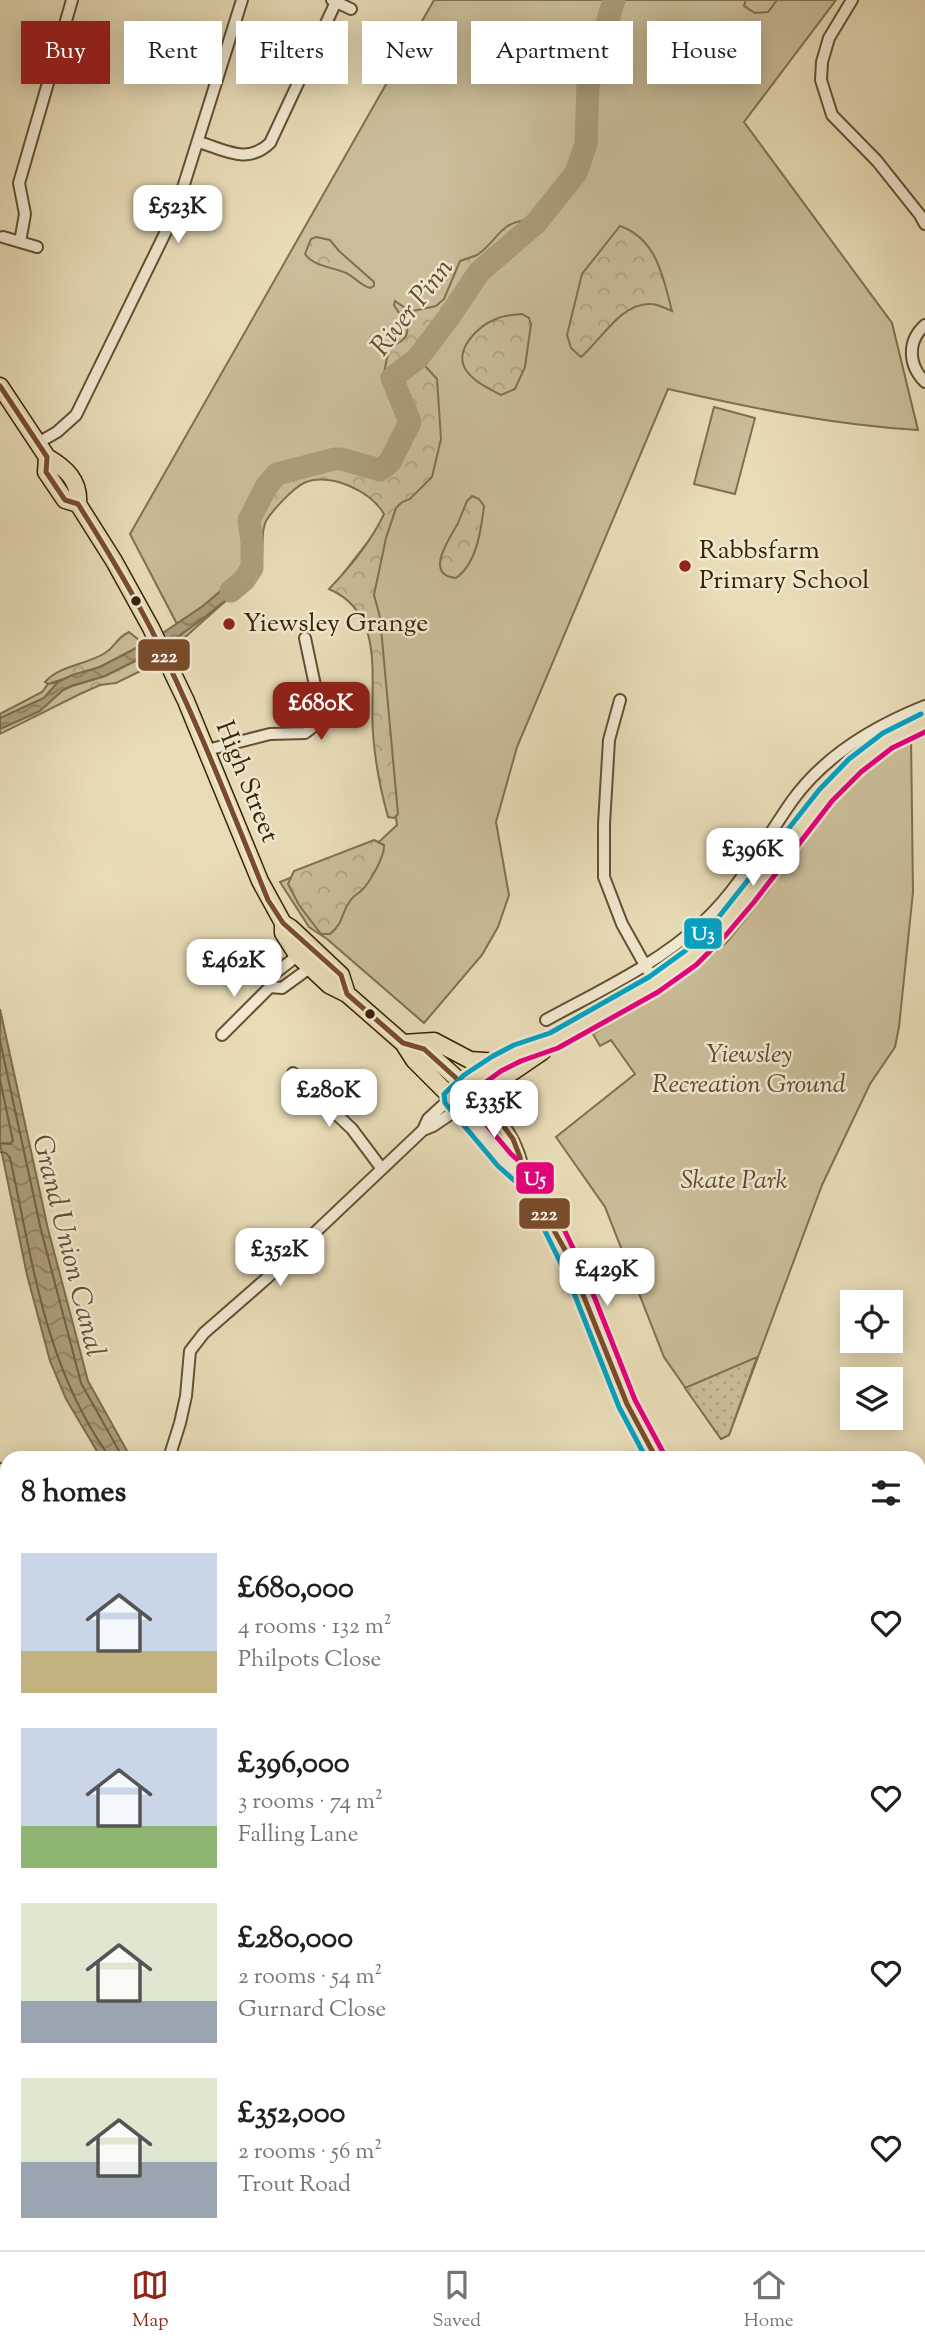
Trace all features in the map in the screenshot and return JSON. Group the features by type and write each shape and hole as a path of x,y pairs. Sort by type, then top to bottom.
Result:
{"main road":[{"name":"High Street","path":"0,386 47,457 64,467 79,491 78,504 114,561 166,658 260,881 282,923 291,928 303,950 316,963 341,975 347,994 403,1043 414,1060 456,1102"},
{"path":"456,1102 464,1085 499,1062 527,1049 549,1043 655,984 691,958 751,892 803,824 845,776 878,747 925,722"},
{"path":"403,1043 434,1041 470,1060 499,1062"},
{"name":"High Street","path":"403,1043 424,1049 477,1097"},
{"path":"456,1102 477,1097 542,1052 549,1043"}],"street":[{"path":"20,242 25,214 19,183 72,0"},
{"path":"38,443 57,432 76,415 169,228 199,142 242,0"},
{"path":"852,0 829,38 822,62 821,80 832,115 877,161 925,224"},
{"path":"199,142 241,155 261,152 270,143 334,1 351,9"},
{"path":"2,237 37,247"},
{"path":"925,325 914,336 913,352 916,369 925,382"},
{"path":"207,750 270,734 305,733 315,727 320,709 305,638"},
{"path":"620,699 608,740 604,877 622,924 655,984"},
{"path":"546,1020 645,967 675,946 724,900 766,843 792,801 815,774 843,750 864,737 925,706"},
{"path":"222,1035 270,987 270,977 303,950"},
{"path":"270,987 282,988 316,963"},
{"path":"293,1073 352,1129 382,1169"},
{"name":"High Street","path":"477,1097 513,1139 524,1177 565,1250 627,1404 652,1451"},
{"path":"171,1451 186,1396 190,1351 204,1333 273,1272 423,1130 428,1119 456,1102"},
{"name":"High Street","path":"456,1102 505,1160 524,1177"}],"green space":[{"path":"434,0 836,0 744,122 892,323 918,430 792,415 668,389 517,747 496,822 509,895 498,927 482,955 424,1023 327,939 309,927 280,882 380,841 397,825 373,634 342,575 391,512 320,463 341,460 334,459 277,474 266,487 249,520 252,556 249,567 177,624 130,534 386,84 457,84 457,21 422,21"},
{"path":"746,0 777,0 768,12 755,13 744,6"},
{"path":"527,220 527,224 476,267 433,333 383,379 389,347 400,342 407,333 406,324 394,305 395,301 413,311 436,306 444,299 460,261 484,250 510,225"},
{"path":"620,226 642,240 650,250 661,273 672,311 650,304 630,309 581,357 571,348 567,335 582,274"},
{"path":"316,237 330,240 374,282 374,286 366,287 346,273 318,264 309,258 305,254 311,239"},
{"path":"522,314 529,318 531,324 525,367 515,389 501,395 466,370 463,362 465,347 475,333 489,322"},
{"path":"418,358 437,379 441,439 432,477 410,499 396,508 386,538 374,595 380,617 398,814 394,818 388,817 380,786 373,733 373,672 367,632 360,615 347,600 329,589 360,554 384,514 370,498 349,486 326,480 314,480 299,486 266,521 261,563 256,573 180,642 178,637 233,593 255,570 250,520 267,487 278,475 334,460 380,470 390,462 410,422 392,378"},
{"path":"714,407 755,418 735,494 694,484"},
{"path":"472,496 479,499 484,506 479,535 469,564 456,578 446,575 441,570 440,563 445,546"},
{"path":"129,632 144,644 100,667 48,684 45,682 58,672 105,653"},
{"path":"149,654 155,664 116,683 100,685 80,694 0,734 0,729 40,711 63,690 105,676"},
{"path":"58,682 44,698 0,718 0,714 42,692 48,684"},
{"name":"Yiewsley Recreation Ground","path":"911,736 913,892 895,1047 870,1084 822,1185 729,1435 721,1439 664,1357 605,1207 556,1137 635,1074 611,1040 600,1046 593,1034 687,975 727,942 769,890 812,821 848,781 876,757"},
{"path":"374,840 384,845 373,875 351,899 335,929 330,934 321,934 299,905 288,884 294,871"},
{"path":"757,1357 729,1435 721,1439 685,1388"}],"water":[{"path":"249,567 256,569 226,600 161,647 157,637 203,606"},
{"path":"144,644 149,654 105,676 63,690 40,711 0,729 0,718 44,698 58,682 100,667"},
{"path":"0,1009 48,1229 88,1381 127,1451 97,1451 66,1399 50,1361 27,1275 0,1144"}],"waterway":[{"name":"River Pinn","path":"231,591 244,580 252,568 249,520 266,487 277,474 334,459 380,470 390,462 410,422 392,378 418,358 479,272 536,223 576,173 586,144 588,85 614,0"}],"transit line":[{"name":"222","path":"0,386 47,457 46,472 65,500 78,504 143,613 198,729 268,900 283,923 341,975 347,994 403,1043 424,1049 477,1097 513,1139 524,1177 565,1250 627,1404 652,1451"},
{"name":"U3","path":"642,1451 619,1407 568,1278 544,1229 517,1183 498,1166 445,1103 444,1094 464,1075 493,1056 514,1045 550,1033 649,977 685,951 714,923 819,790 849,759 883,733 921,714"},
{"name":"U5","path":"662,1451 635,1400 584,1271 560,1221 531,1172 511,1154 464,1098 501,1071 558,1048 658,992 696,965 754,902 832,801 861,772 892,748 925,732"}],"place":[{"name":"Rabbsfarm Primary School","path":"685,566"},
{"name":"Yiewsley Grange","path":"229,624"}],"park label":[{"name":"Skate Park","path":"734,1181"}],"water label":[{"name":"Grand Union Canal","path":"67,1246"}]}
